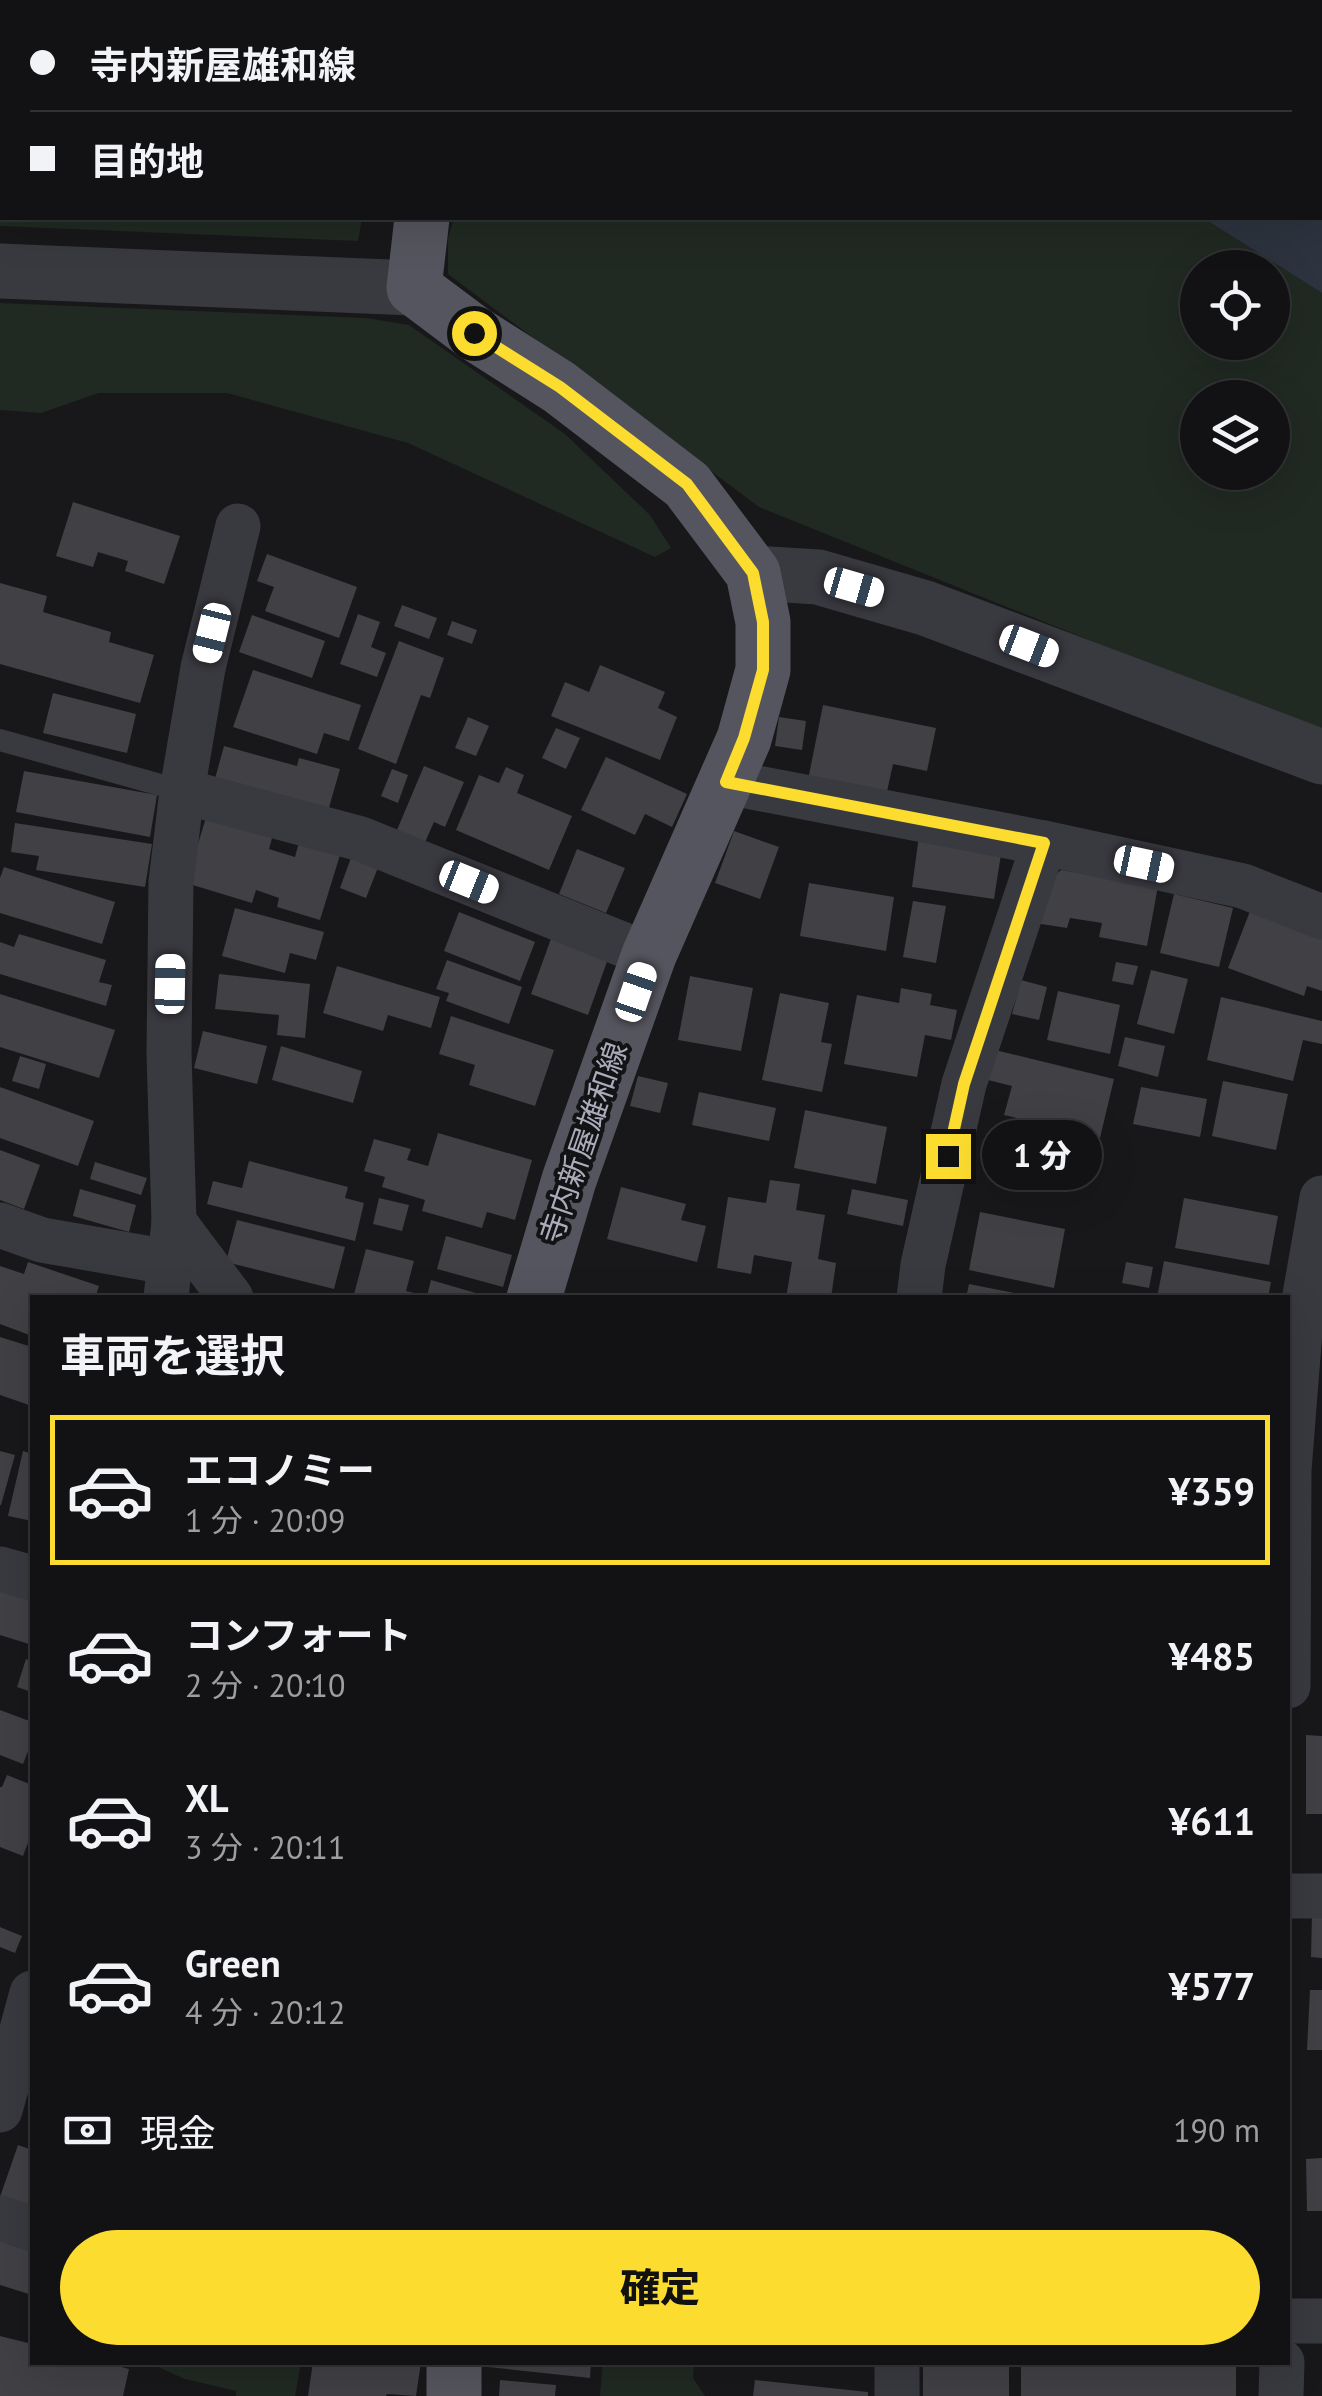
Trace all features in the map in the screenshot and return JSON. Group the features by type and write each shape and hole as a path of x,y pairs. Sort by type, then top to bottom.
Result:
{"main road":[{"path":"414,288 421,223"},
{"name":"寺内新屋雄和線","path":"414,288 474,333 560,387 687,484 753,573 763,622 763,670 744,738 649,955 568,1180 542,1295"},
{"path":"454,2365 454,2396"}],"street":[{"path":"0,272 414,288"},
{"path":"169,1261 171,882 203,668 238,526"},
{"path":"753,573 818,576 925,608 1322,757"},
{"path":"726,782 1243,886 1322,917"},
{"path":"182,791 360,838 649,955"},
{"path":"919,1295 964,1084 1044,843"},
{"path":"1290,1448 1302,1318 1322,1198"},
{"path":"0,1225 42,1240 169,1261 226,1295"},
{"path":"1290,1470 1322,1478"},
{"path":"0,1569 30,1577"},
{"path":"1290,1896 1322,1896"},
{"path":"0,2110 7,2050 30,1998"},
{"path":"0,2218 30,2228"},
{"path":"1290,2321 1322,2320"},
{"path":"897,2365 898,2396"},
{"path":"1281,2396 1282,2365"}],"lane":[{"path":"0,740 182,791"}],"shaded area":[{"path":"0,220 362,220 358,241 0,226"},
{"path":"453,220 1206,220 1254,250 1180,250 1180,360 1290,360 1290,273 1322,293 1322,734 759,507 448,274 448,238"},
{"path":"1206,220 1322,220 1322,293 1290,273 1290,250 1254,250"},
{"path":"0,303 366,318 409,325 565,434 650,515 671,548 655,557 408,443 227,393 99,393 41,413 0,410"},
{"path":"154,2365 301,2365 295,2396 236,2396 236,2391 185,2379"},
{"path":"603,2365 694,2365 693,2378 705,2396 600,2396"}],"building":[{"path":"73,502 180,536 164,584 125,571 128,561 98,552 93,567 56,556"},
{"path":"267,554 357,587 339,638 265,611 274,587 257,581"},
{"path":"0,583 47,596 43,612 111,632 109,642 154,655 140,703 0,664"},
{"path":"402,605 437,618 429,639 394,626"},
{"path":"358,614 380,622 371,647 386,653 377,677 340,664"},
{"path":"252,615 325,641 312,678 239,652"},
{"path":"452,621 477,630 472,644 447,635"},
{"path":"399,641 444,658 430,698 421,695 396,764 358,749"},
{"path":"600,665 665,692 658,708 677,717 660,760 551,716 565,682 589,692"},
{"path":"253,670 361,705 349,741 324,733 317,754 233,727"},
{"path":"53,693 136,714 127,753 43,733"},
{"path":"823,705 936,728 927,771 893,764 886,796 808,780"},
{"path":"468,717 489,726 476,756 455,748"},
{"path":"779,717 806,721 802,750 775,746"},
{"path":"556,728 580,738 566,769 542,758"},
{"path":"224,746 297,766 299,758 340,769 326,818 213,786"},
{"path":"606,757 687,794 672,827 645,814 635,835 581,810"},
{"path":"424,766 464,782 445,827 434,822 422,849 394,837"},
{"path":"506,767 524,775 517,793 572,816 549,870 456,830 479,775 499,783"},
{"path":"392,769 408,775 398,803 381,796"},
{"path":"24,771 157,795 150,837 16,812"},
{"path":"208,811 274,831 269,849 295,857 299,842 340,855 320,920 277,907 279,898 256,890 252,903 186,883"},
{"path":"15,823 152,844 145,887 36,870 39,856 11,852"},
{"path":"734,831 779,847 760,899 715,883"},
{"path":"919,836 1002,848 994,899 912,887"},
{"path":"577,849 625,868 606,913 559,894"},
{"path":"352,855 379,865 366,898 340,888"},
{"path":"4,867 115,902 102,944 0,913 0,878"},
{"path":"1061,870 1158,886 1147,946 1099,937 1102,923 1070,918 1067,928 1035,923 1041,888"},
{"path":"809,883 894,897 886,951 800,936"},
{"path":"1174,894 1233,908 1219,967 1160,953"},
{"path":"913,901 946,906 936,963 903,957"},
{"path":"1252,906 1322,933 1322,991 1307,986 1304,996 1228,968"},
{"path":"235,908 324,932 316,960 290,953 285,973 222,956"},
{"path":"459,912 535,942 520,981 444,951"},
{"path":"19,934 106,960 99,982 112,985 106,1006 0,974 0,942 14,947"},
{"path":"552,936 609,956 588,1015 531,994"},
{"path":"447,960 522,987 509,1024 446,1001 449,993 436,989"},
{"path":"1116,962 1138,966 1133,985 1112,981"},
{"path":"337,966 440,997 431,1028 388,1015 383,1031 323,1013"},
{"path":"1151,970 1188,979 1174,1034 1137,1024"},
{"path":"219,974 310,984 305,1038 277,1035 279,1015 215,1009"},
{"path":"690,976 753,988 741,1051 678,1040"},
{"path":"1021,980 1047,987 1039,1020 1012,1014"},
{"path":"901,988 932,994 930,1005 957,1010 951,1040 925,1035 917,1077 844,1064 857,995 899,1003"},
{"path":"1058,991 1120,1005 1110,1054 1047,1040"},
{"path":"780,993 829,1003 821,1042 832,1044 822,1092 762,1080"},
{"path":"0,994 115,1030 99,1078 0,1047"},
{"path":"1221,997 1322,1021 1322,1044 1303,1040 1293,1081 1207,1060"},
{"path":"451,1016 554,1050 535,1106 469,1085 475,1065 439,1054"},
{"path":"203,1031 267,1046 257,1084 194,1068"},
{"path":"1125,1037 1165,1046 1158,1077 1118,1066"},
{"path":"281,1046 362,1071 353,1103 272,1080"},
{"path":"995,1050 1114,1079 1100,1138 1004,1115 1012,1086 988,1080"},
{"path":"20,1056 46,1064 39,1089 12,1081"},
{"path":"638,1076 668,1083 660,1113 630,1106"},
{"path":"1223,1081 1288,1094 1276,1150 1212,1136"},
{"path":"0,1087 94,1121 78,1166 0,1138"},
{"path":"1141,1087 1207,1099 1200,1137 1133,1124"},
{"path":"699,1092 776,1108 769,1141 692,1125"},
{"path":"805,1110 887,1127 876,1184 794,1168"},
{"path":"438,1133 532,1160 515,1220 487,1212 482,1228 422,1211 425,1200 382,1187 385,1177 364,1171 374,1139 411,1149 407,1160 428,1166"},
{"path":"0,1150 40,1165 24,1209 0,1200"},
{"path":"249,1161 348,1187 345,1198 364,1203 355,1241 207,1204 213,1181 242,1188"},
{"path":"95,1162 147,1178 141,1195 90,1179"},
{"path":"770,1180 800,1184 796,1210 825,1215 818,1259 836,1263 831,1295 786,1295 792,1262 754,1255 751,1274 717,1268 728,1197 766,1203"},
{"path":"621,1187 686,1204 681,1220 706,1226 697,1262 607,1239"},
{"path":"80,1189 136,1205 129,1232 73,1216"},
{"path":"852,1189 908,1200 903,1226 847,1214"},
{"path":"379,1198 409,1205 402,1231 373,1224"},
{"path":"1184,1198 1278,1216 1269,1265 1175,1248"},
{"path":"980,1212 1065,1229 1054,1288 969,1270"},
{"path":"237,1220 345,1247 334,1289 226,1262"},
{"path":"446,1236 512,1255 503,1287 437,1269"},
{"path":"366,1249 414,1261 406,1291 423,1295 354,1295"},
{"path":"1164,1261 1271,1282 1269,1295 1158,1295"},
{"path":"28,1262 99,1286 96,1295 30,1295 30,1335 0,1324 0,1266 24,1274"},
{"path":"1126,1262 1153,1267 1149,1288 1122,1283"},
{"path":"431,1280 483,1295 427,1295"},
{"path":"969,1284 1025,1295 967,1295"},
{"path":"0,1337 30,1346 30,1405 0,1395"},
{"path":"0,1451 15,1455 1,1505 0,1505"},
{"path":"23,1451 30,1453 30,1521 8,1516"},
{"path":"0,1587 30,1597 30,1644 0,1635"},
{"path":"26,1659 30,1661 30,1691 17,1687"},
{"path":"0,1710 30,1721 30,1746 23,1764 0,1755"},
{"path":"1306,1735 1322,1736 1322,1814 1306,1814"},
{"path":"7,1775 30,1784 30,1837 23,1856 0,1847 2,1787"},
{"path":"1312,1914 1322,1915 1322,1958 1311,1957"},
{"path":"0,1927 22,1936 15,1953 0,1947"},
{"path":"1310,1990 1322,1990 1322,2050 1307,2050"},
{"path":"18,2145 30,2149 30,2211 0,2197"},
{"path":"1322,2158 1322,2211 1307,2211 1306,2159"},
{"path":"0,2235 30,2243 30,2294 0,2285"},
{"path":"0,2336 30,2344 30,2365 114,2365 129,2369 123,2396 0,2396"},
{"path":"313,2365 421,2365 416,2396 308,2396"},
{"path":"488,2365 591,2365 590,2378"},
{"path":"923,2365 1009,2365 1009,2396 923,2396"},
{"path":"1021,2365 1236,2365 1236,2396 1021,2396"},
{"path":"500,2380 556,2385 555,2396 499,2396"},
{"path":"755,2380 868,2392 868,2396 753,2396"}],"route":[{"path":"474,333 560,387 687,484 753,573 763,622 763,670 744,738 726,782 1044,843 964,1084 948,1156"}]}
